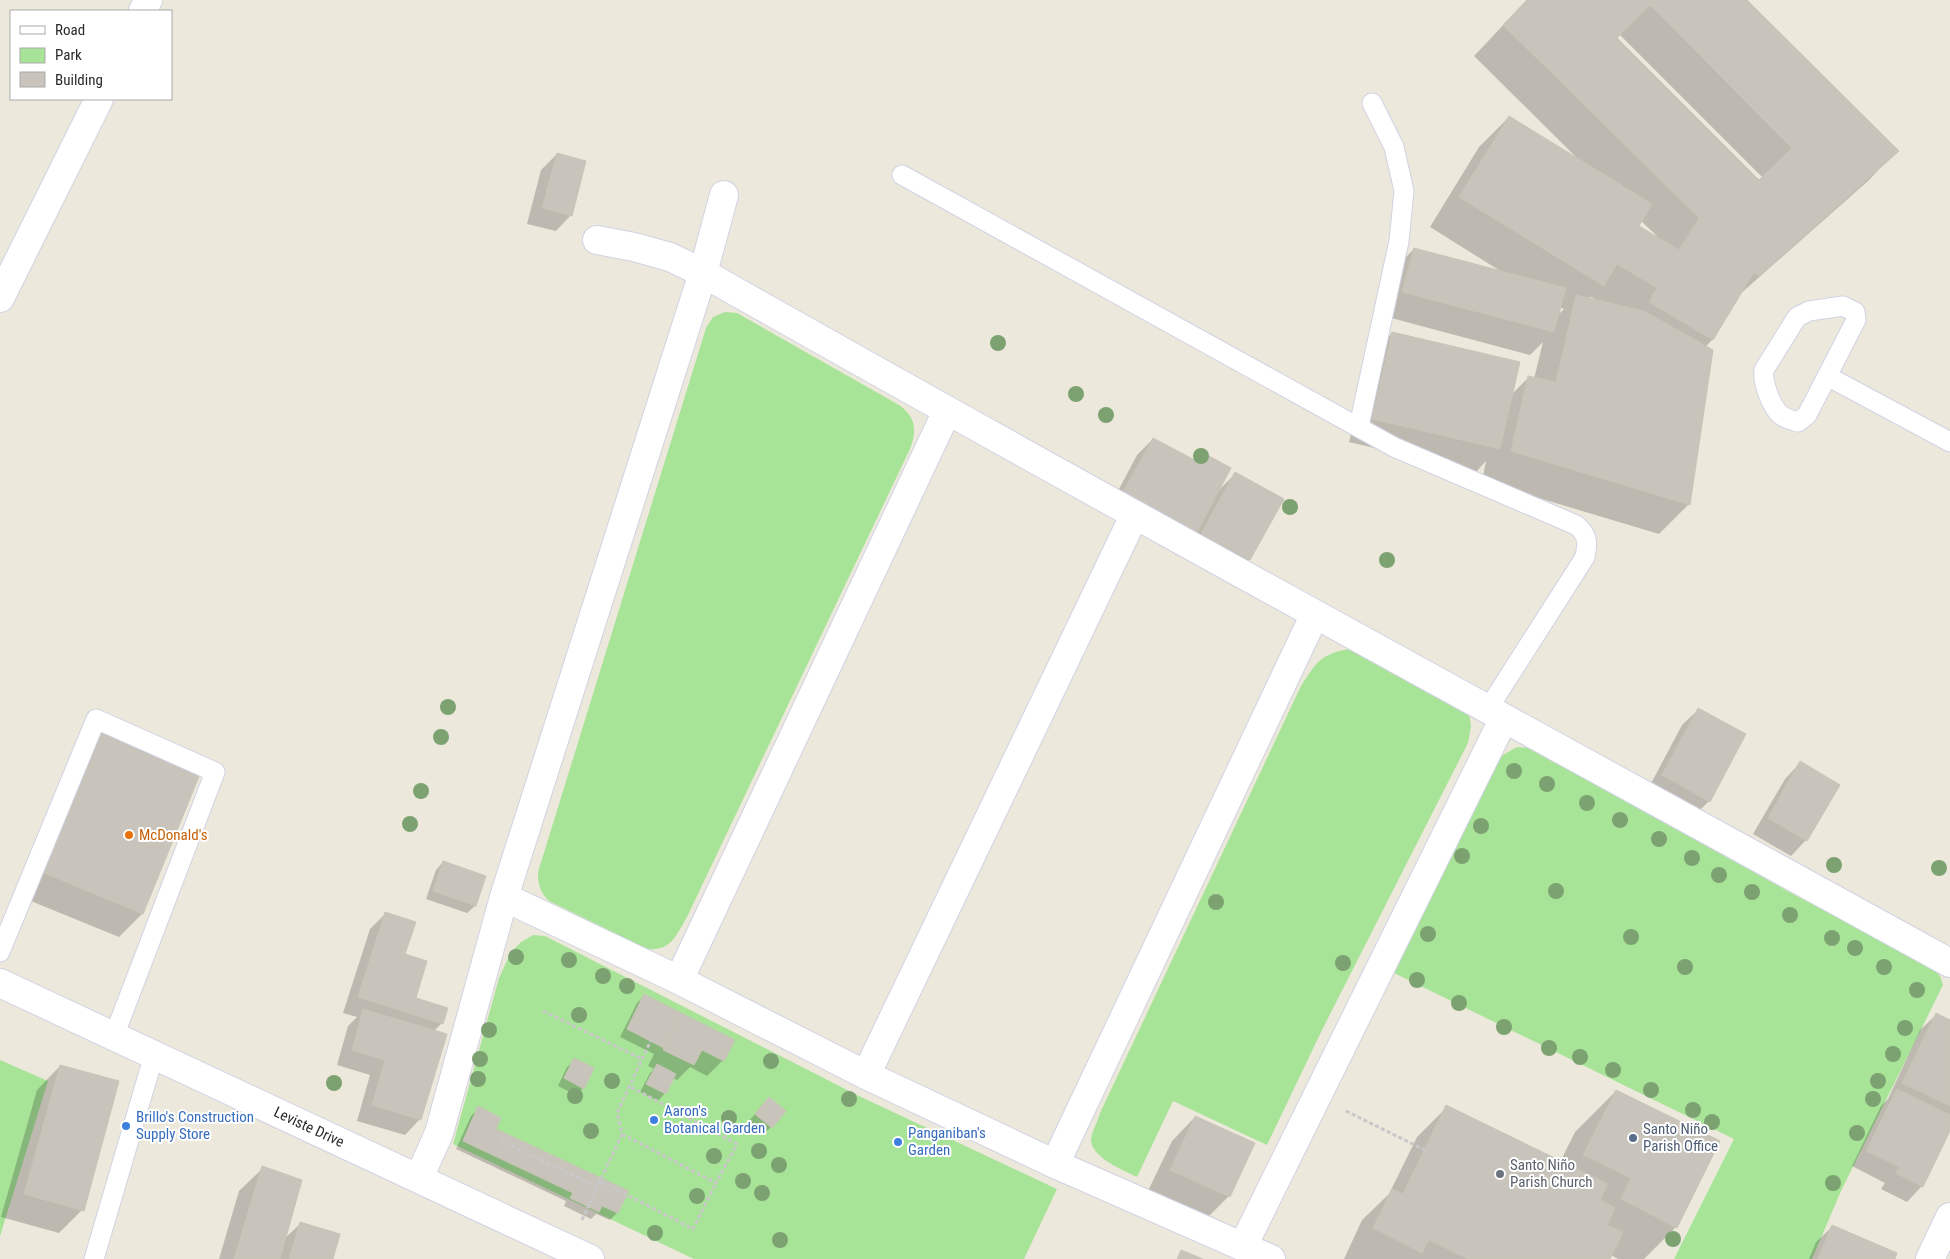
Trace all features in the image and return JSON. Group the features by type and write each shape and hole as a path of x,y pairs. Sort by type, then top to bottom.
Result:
{"street":[{"path":"0,298 99,100"},
{"path":"420,1178 439,1133 504,897 703,272 724,194"},
{"path":"597,240 634,247 670,257 703,272 1314,616 1950,963"},
{"path":"679,980 947,411"},
{"path":"866,1075 1134,516"},
{"path":"1055,1164 1314,616"},
{"path":"1243,1246 1496,714"},
{"path":"504,897 679,980 866,1075 1055,1164 1271,1259"},
{"name":"Leviste Drive","path":"0,983 590,1259"},
{"path":"1930,1259 1950,1217"}],"lane":[{"path":"1359,426 1399,241 1404,191 1394,147 1372,103"},
{"path":"902,175 1394,447 1576,525 1584,532 1588,542 1585,557 1496,714"},
{"path":"1843,306 1855,312 1856,320 1827,376 1808,415 1798,422 1788,420 1777,412 1763,379 1764,370 1796,316 1809,311 1843,306"},
{"path":"1827,376 1950,442"},
{"path":"0,952 96,719 215,772 114,1036"},
{"path":"94,1259 154,1055"}],"path":[{"path":"544,1011 642,1059"},
{"path":"500,1140 597,1187 622,1134 616,1113 650,1040"},
{"path":"600,1181 693,1229 737,1144 628,1086"},
{"path":"1372,1124 1425,1150"},
{"path":"622,1134 716,1183"}],"green space":[{"path":"725,312 737,313 899,405 912,419 914,436 910,449 686,919 675,937 667,945 662,948 647,949 549,901 540,888 538,872 706,328 713,317"},
{"path":"1349,649 1366,652 1469,714 1471,726 1468,743 1323,1028 1267,1145 1173,1101 1137,1177 1108,1162 1092,1146 1091,1139 1100,1113 1301,686 1315,666 1325,657"},
{"path":"1517,747 1531,748 1791,893 1933,968 1940,976 1943,985 1841,1191 1812,1259 1674,1259 1734,1139 1394,973 1492,771 1503,755"},
{"name":"Aaron's Botanical Garden","path":"533,935 545,936 859,1096 1057,1189 1024,1259 694,1259 453,1144 499,978 511,952 521,942"},
{"path":"0,1060 48,1081 0,1236"}],"building":[{"path":"1527,0 1747,0 1899,151 1759,276 1754,272 1713,340 1649,302 1657,288 1617,264 1604,286 1459,197 1509,116 1652,204 1639,226 1679,250 1699,218 1503,25","holes":["1650,5 1792,148 1759,180 1617,38"]},
{"path":"557,153 586,161 572,216 542,208"},
{"path":"1414,248 1566,288 1554,332 1402,292"},
{"path":"1576,295 1644,311 1713,350 1690,505 1511,451 1528,376 1556,382"},
{"path":"1392,332 1520,362 1500,449 1372,419"},
{"path":"1153,438 1204,465 1209,456 1231,468 1197,532 1123,492"},
{"path":"1235,472 1284,499 1250,560 1201,534"},
{"path":"1698,708 1746,734 1710,802 1662,775"},
{"path":"102,733 200,774 143,914 44,873"},
{"path":"1800,761 1840,785 1807,841 1768,818"},
{"path":"443,861 486,876 476,906 433,891"},
{"path":"385,912 416,922 405,954 427,961 416,998 448,1008 443,1024 358,997"},
{"path":"644,994 681,1013 664,1048 627,1029"},
{"path":"363,1009 447,1034 421,1120 372,1105 385,1060 352,1050"},
{"path":"681,1013 735,1040 724,1061 702,1050 694,1065 663,1050"},
{"path":"1936,1013 1950,1020 1950,1106 1902,1083"},
{"path":"574,1058 594,1068 584,1089 564,1078"},
{"path":"657,1064 676,1074 666,1094 646,1084"},
{"path":"60,1065 119,1081 84,1211 24,1194"},
{"path":"1897,1089 1950,1115 1950,1131 1923,1187 1896,1173 1900,1167 1866,1151"},
{"path":"1616,1090 1720,1141 1677,1228 1621,1199 1631,1178 1583,1155"},
{"path":"769,1097 786,1111 772,1128 755,1114"},
{"name":"Santo Niño Parish Church","path":"1446,1105 1608,1184 1600,1200 1615,1208 1607,1225 1623,1232 1610,1259 1468,1259 1429,1240 1422,1253 1373,1228 1392,1189 1403,1194"},
{"path":"478,1106 501,1118 496,1129 629,1191 618,1213 602,1206 599,1212 570,1198 573,1193 463,1141"},
{"path":"1195,1116 1255,1143 1230,1197 1170,1170"},
{"path":"262,1166 302,1180 280,1259 234,1259"},
{"path":"300,1222 340,1234 333,1259 289,1259"},
{"path":"1832,1225 1897,1253 1895,1259 1818,1259"},
{"path":"1181,1250 1203,1259 1177,1259"}],"place":[{"name":"McDonald's","path":"129,835"},
{"name":"Aaron's Botanical Garden","path":"654,1120"},
{"name":"Brillo's Construction Supply Store","path":"126,1126"},
{"name":"Santo Niño Parish Office","path":"1633,1138"},
{"name":"Panganiban's Garden","path":"898,1142"},
{"name":"Santo Niño Parish Church","path":"1500,1174"}]}
